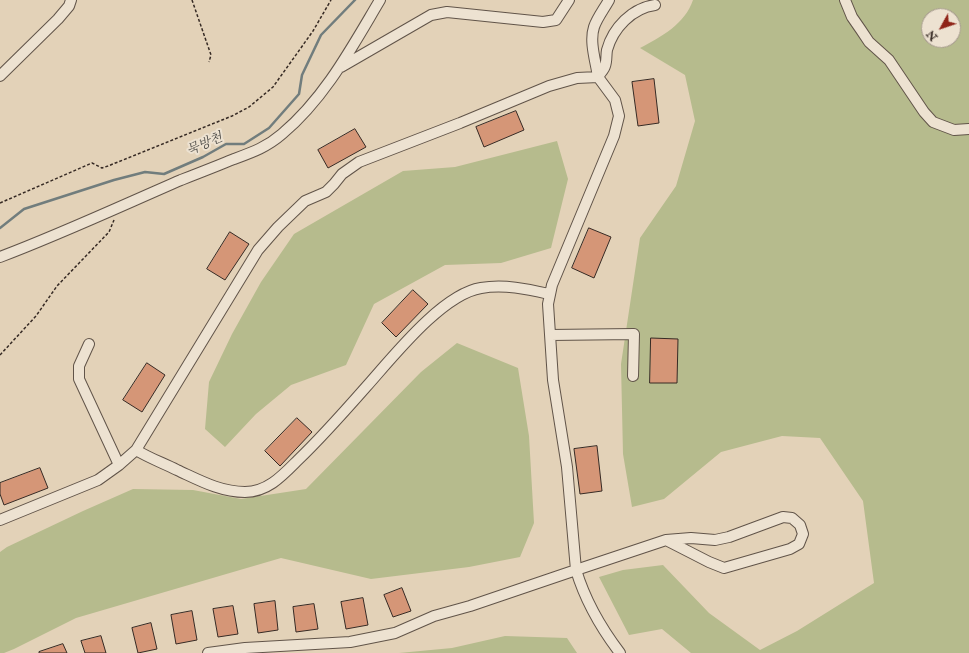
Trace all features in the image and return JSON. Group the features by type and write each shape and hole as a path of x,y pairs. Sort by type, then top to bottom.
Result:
{"street":[{"path":"0,76 58,19 69,6 71,0"},
{"path":"0,257 29,246 181,180 266,147 307,110 337,69 380,0"},
{"path":"337,69 431,15 447,12 543,22 556,20 569,0"},
{"path":"609,0 597,20 593,33 593,45 598,77 615,100 619,116 614,136 550,294 548,304 553,380 569,481 576,570 580,583 604,632 620,653"},
{"path":"845,0 852,17 861,30 870,42 889,60 932,122 954,130 969,129"},
{"path":"598,77 605,66 607,50 618,28 638,10 655,5"},
{"path":"0,520 98,480 119,465 136,450 258,250 278,227 305,201 326,192 342,174 359,162 460,123 549,86 577,78 598,77"},
{"path":"136,450 200,482 220,488 246,492 271,485 322,437 407,341 447,303 456,297 480,288 518,287 550,294"},
{"path":"550,335 634,334 633,376"},
{"path":"89,344 79,366 79,379 119,465"},
{"path":"208,653 245,648 350,642 395,633 434,616 477,604 666,540 691,538 715,540 729,537 783,517 792,518 800,525 803,534 799,544 790,549 724,568 666,540"}],"path":[{"path":"192,0 211,55 209,62"},
{"path":"0,204 92,163 102,168 108,166 232,116 249,107 273,87 313,31 331,0"},
{"path":"0,355 36,316 58,286 109,232 114,218 110,211"}],"green space":[{"path":"693,0 969,0 969,653 691,653 662,629 629,635 599,577 623,570 663,565 709,613 760,650 797,631 874,583 863,501 820,438 782,436 721,452 664,499 632,507 623,454 621,364 640,238 676,186 695,121 685,75 640,48 671,29 684,16"},
{"path":"557,141 568,179 551,248 501,263 445,265 374,304 346,365 291,385 256,414 225,447 205,429 209,382 232,334 261,282 294,234 403,171 455,167"},
{"path":"457,343 518,368 529,436 534,523 520,557 469,567 371,579 281,558 76,618 14,649 0,653 0,552 7,547 133,489 193,490 241,499 306,489 421,372"},
{"path":"505,636 567,638 577,653 399,653 452,648"}],"building":[{"path":"654,79 659,123 638,126 632,82"},
{"path":"516,111 524,130 484,147 476,127"},
{"path":"355,129 366,147 328,168 318,150"},
{"path":"589,228 611,237 594,278 572,268"},
{"path":"230,232 249,244 225,280 207,269"},
{"path":"413,290 428,304 396,337 382,323"},
{"path":"651,338 678,339 677,383 650,383"},
{"path":"147,363 165,375 142,412 123,400"},
{"path":"297,418 312,432 280,466 265,451"},
{"path":"597,446 602,491 580,494 574,449"},
{"path":"40,468 48,488 4,505 0,494 0,483"},
{"path":"402,588 411,611 393,617 384,595"},
{"path":"363,598 368,625 346,629 341,602"},
{"path":"275,601 278,630 258,633 254,604"},
{"path":"314,604 318,629 296,632 293,607"},
{"path":"233,606 238,634 218,637 213,609"},
{"path":"192,611 197,640 176,644 171,615"},
{"path":"151,623 157,649 138,653 132,628"},
{"path":"101,636 106,653 85,653 81,641"},
{"path":"63,644 67,653 39,653 39,652"}],"waterway":[{"name":"묵방천","path":"0,228 24,209 114,180 145,172 164,174 203,157 226,144 244,144 269,128 299,94 302,75 321,35 355,0"}]}
